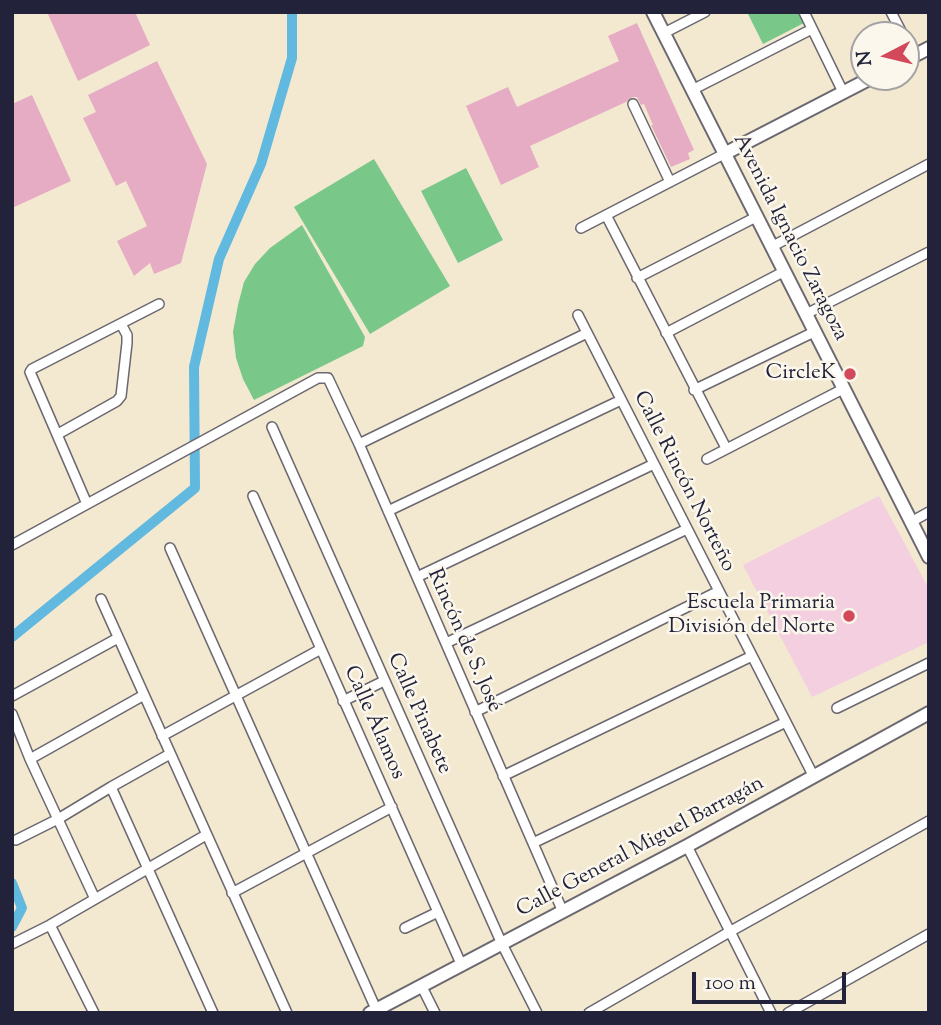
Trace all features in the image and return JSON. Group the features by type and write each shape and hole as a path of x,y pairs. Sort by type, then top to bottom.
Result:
{"main road":[{"name":"Avenida Ignacio Zaragoza","path":"653,12 929,556"},
{"path":"724,154 850,89"},
{"name":"Calle General Miguel Barragán","path":"373,1011 687,846 929,713"}],"street":[{"path":"664,33 705,12"},
{"path":"804,12 844,92"},
{"path":"692,90 812,29"},
{"path":"633,104 670,182"},
{"path":"581,228 724,154"},
{"path":"771,247 929,164"},
{"path":"606,215 726,448"},
{"path":"638,278 756,217"},
{"path":"806,314 929,252"},
{"path":"666,334 785,271"},
{"path":"12,545 87,504 30,376 30,370 159,304"},
{"name":"Calle Rincón Norteño","path":"578,315 814,777"},
{"path":"58,434 117,401 121,396 127,335 121,324"},
{"path":"694,390 814,332"},
{"path":"359,444 587,333"},
{"name":"Rincón de S. José","path":"87,504 318,378 325,377 332,383 563,912"},
{"path":"707,459 844,388"},
{"path":"388,512 621,400"},
{"name":"Calle Pinabete","path":"272,427 502,944 537,1013"},
{"path":"416,577 654,464"},
{"name":"Calle Álamos","path":"253,496 462,965"},
{"path":"911,522 929,513"},
{"path":"446,643 687,529"},
{"path":"170,548 307,853 373,1011"},
{"path":"475,712 719,591"},
{"path":"100,599 287,1013"},
{"path":"12,696 118,638"},
{"path":"162,736 321,649"},
{"path":"503,776 752,656"},
{"path":"837,708 929,663"},
{"path":"343,701 384,681"},
{"path":"30,759 144,695"},
{"path":"12,713 30,759 95,900"},
{"path":"533,843 786,722"},
{"path":"16,840 58,819 170,754"},
{"path":"111,787 213,1013"},
{"path":"232,893 391,807"},
{"path":"589,1013 929,821"},
{"path":"12,944 95,900 147,867 206,835"},
{"path":"687,846 771,1013"},
{"path":"405,928 438,912"},
{"path":"50,925 94,1013"},
{"path":"788,1013 929,934"},
{"path":"422,987 435,1013"}],"shaded area":[{"name":"Escuela Primaria División del Norte","path":"879,496 929,589 929,642 812,697 743,565"}],"green space":[{"path":"747,12 799,12 804,23 763,44"},
{"path":"374,159 450,286 370,334 294,207"},
{"path":"466,168 503,240 458,263 421,191"},
{"path":"302,225 365,337 363,346 254,400 236,358 233,332 244,282 255,264 270,248"}],"building":[{"path":"47,12 135,12 150,45 78,81"},
{"path":"637,23 694,150 688,153 690,159 671,167 644,104 641,105 637,97 633,97 530,146 539,167 501,185 466,106 508,87 517,107 619,61 608,36"},
{"path":"157,61 207,164 181,263 154,274 150,263 134,276 117,241 147,226 126,181 116,186 83,118 96,112 88,95"},
{"path":"32,95 71,181 12,208 12,104"}],"waterway":[{"path":"12,637 195,488 194,367 219,259 261,164 292,58 292,12"},
{"path":"12,883 22,908 12,927"}],"place":[{"name":"CircleK","path":"850,374"},
{"name":"Escuela Primaria División del Norte","path":"849,616"}]}
